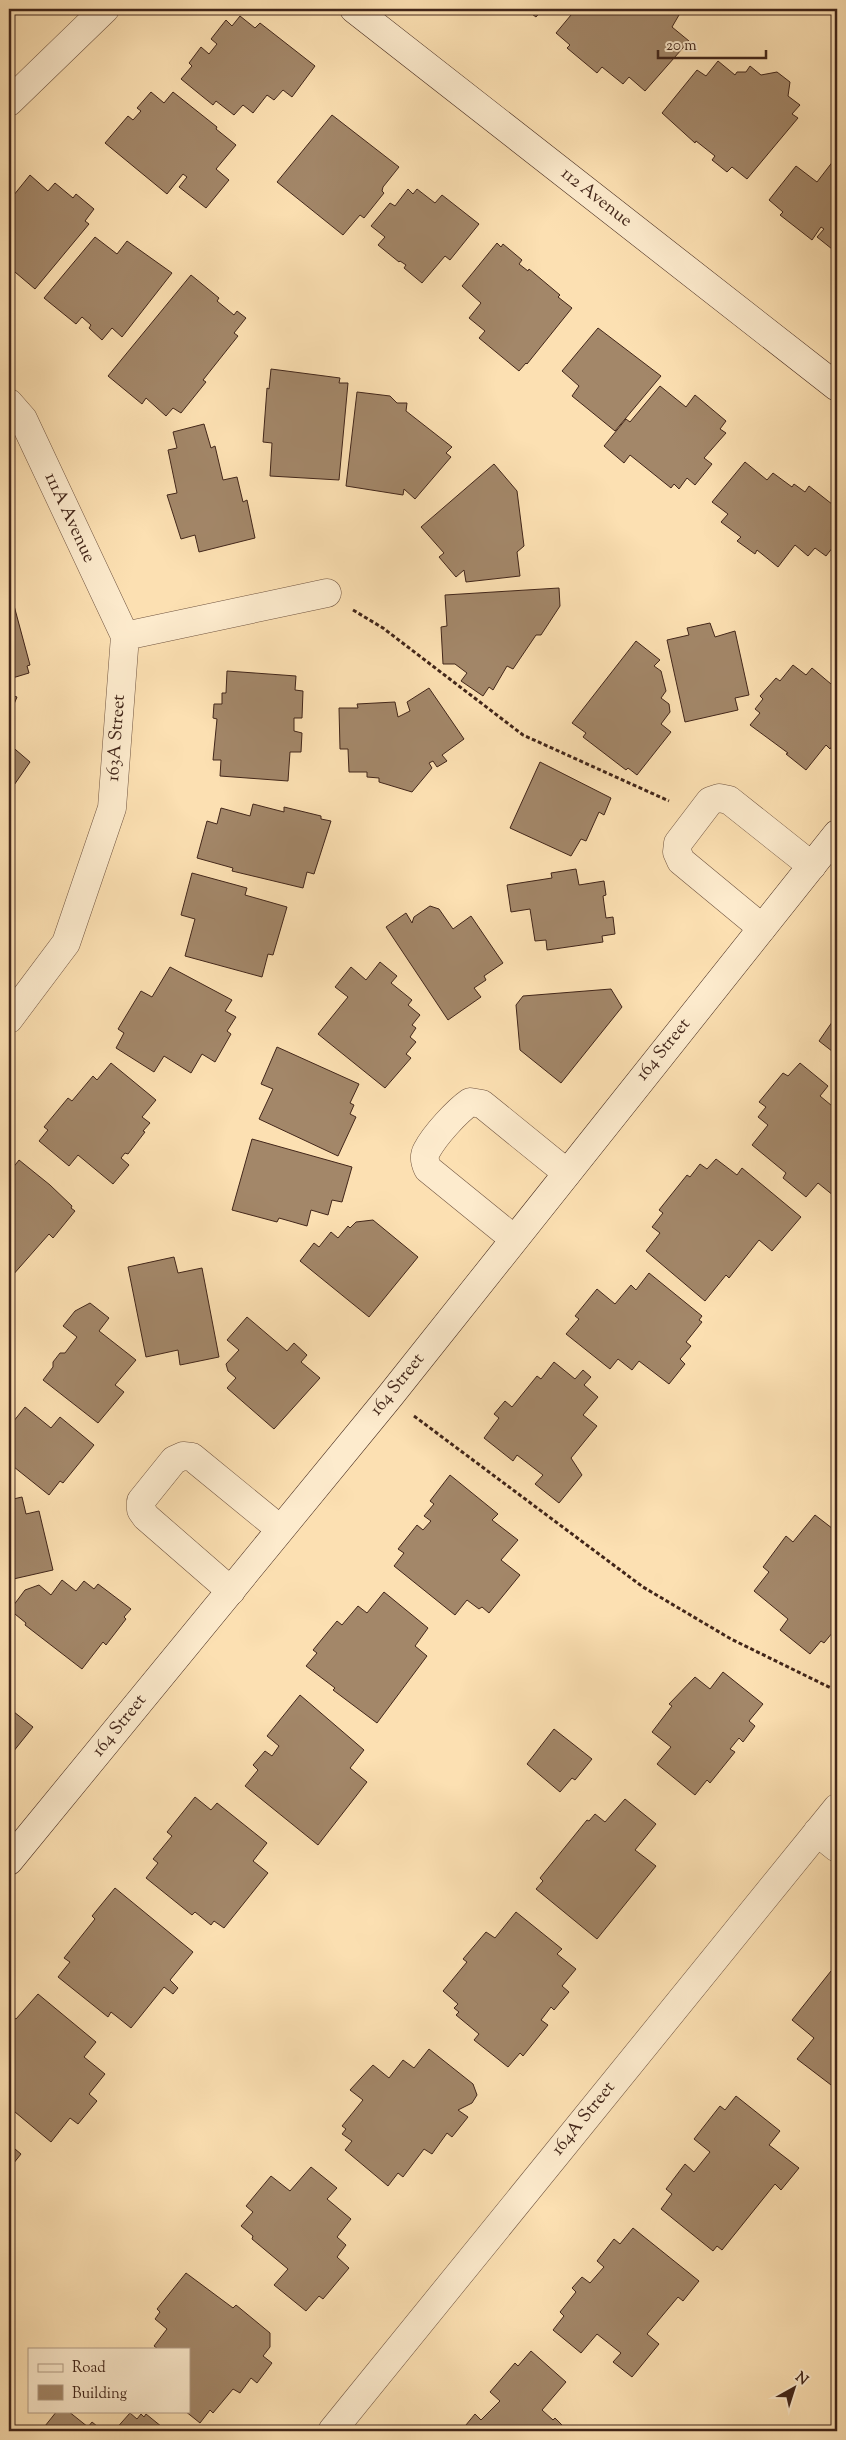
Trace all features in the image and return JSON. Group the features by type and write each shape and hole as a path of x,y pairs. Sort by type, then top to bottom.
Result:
{"street":[{"path":"9,102 105,9"},
{"name":"112 Avenue","path":"354,9 837,387"},
{"name":"111A Avenue","path":"9,403 23,419 125,636"},
{"path":"125,636 327,593"},
{"name":"163A Street","path":"9,1019 66,943 112,808 125,636"},
{"path":"762,928 681,861 677,852 678,843 710,801 719,798 729,800 812,866"},
{"name":"164 Street","path":"9,1861 380,1409 837,834"},
{"path":"514,1239 428,1169 424,1160 426,1150 460,1108 470,1102 482,1104 566,1173"},
{"path":"231,1591 146,1517 141,1510 141,1501 157,1480 174,1460 183,1456 192,1457 280,1529"},
{"name":"164A Street","path":"332,2431 827,1840 837,1808"}],"path":[{"path":"327,593 383,628 524,735 676,804 696,820"},
{"path":"412,1414 651,1592 731,1639 837,1691"}],"building":[{"path":"525,9 543,9 536,17"},
{"path":"576,9 672,9 679,15 672,27 689,41 645,91 629,77 623,84 602,67 597,73 567,48 570,45 556,33"},
{"path":"240,16 255,28 260,23 315,66 292,97 283,90 274,100 267,95 253,113 243,105 234,115 216,101 213,105 181,79 192,66 189,63 201,47 209,54 217,44 211,39 226,20 232,26"},
{"path":"718,61 735,75 737,72 746,72 750,66 761,75 777,72 790,82 788,96 800,105 792,114 798,118 747,179 732,167 727,172 712,160 715,156 696,141 695,143 662,113 697,70 706,76"},
{"path":"151,92 164,103 173,92 217,127 216,129 236,145 216,169 229,180 206,208 179,187 187,177 183,174 167,194 105,143 128,116 133,120 141,111 137,108"},
{"path":"332,115 399,167 383,187 382,191 384,193 364,218 360,215 343,235 277,182"},
{"path":"837,156 837,246 835,244 832,249 817,237 824,229 821,227 812,240 780,215 783,212 769,200 796,166 817,182"},
{"path":"30,175 48,191 55,183 73,198 76,194 94,209 85,221 89,224 35,289 9,267 9,201"},
{"path":"408,189 413,194 417,189 435,203 442,195 479,224 450,260 445,256 422,283 404,268 406,265 399,262 378,245 385,237 371,226 390,203 395,206"},
{"path":"95,237 117,254 127,241 172,273 122,337 112,328 102,340 89,328 91,325 82,317 76,324 44,298"},
{"path":"497,243 501,247 503,244 522,260 519,264 528,271 529,269 560,295 558,297 572,308 527,364 519,371 479,338 485,331 469,318 481,303 462,286"},
{"path":"191,275 219,298 217,301 234,315 237,311 246,318 234,333 238,336 203,380 206,382 181,413 173,408 166,416 146,398 142,404 108,376"},
{"path":"598,328 661,376 615,431 572,396 579,386 562,371"},
{"path":"271,369 340,378 339,383 348,383 339,480 270,476 272,443 263,442 267,388 269,389"},
{"path":"660,386 686,407 695,395 726,421 720,429 726,433 704,458 712,464 695,485 687,478 679,489 674,484 671,488 630,455 624,463 604,446 626,419 630,422"},
{"path":"357,392 390,396 397,403 407,403 406,411 452,447 446,453 451,457 415,499 404,489 403,495 346,486"},
{"path":"204,424 211,448 215,446 223,480 237,477 243,502 247,500 255,538 199,552 195,535 181,539 167,495 177,493 168,450 177,448 173,432"},
{"path":"745,462 767,480 773,473 792,487 794,484 805,492 809,486 837,508 837,542 826,556 815,548 808,556 795,545 778,567 757,550 755,554 737,541 741,537 721,522 728,514 712,502"},
{"path":"494,464 517,491 524,546 517,552 520,576 466,582 464,570 456,577 439,557 444,553 421,527"},
{"path":"9,587 30,665 27,666 29,673 9,679"},
{"path":"559,588 560,606 541,635 536,635 513,669 507,666 493,690 489,687 483,696 461,681 467,673 455,664 443,664 441,627 447,626 445,595"},
{"path":"710,623 715,637 735,631 749,695 735,698 738,710 685,722 667,640 689,635 687,628"},
{"path":"636,641 660,660 654,666 661,671 666,691 661,698 669,704 670,712 661,724 671,732 637,775 628,768 626,770 583,737 586,733 572,723"},
{"path":"793,665 806,675 812,668 837,689 837,739 830,749 826,745 806,770 786,754 788,753 750,725 760,713 755,709 763,699 760,696 776,678 780,681"},
{"path":"227,671 296,676 295,690 303,691 302,718 294,718 294,731 302,733 301,752 290,752 288,781 220,776 221,760 213,760 217,719 213,718 214,704 222,704 222,693 226,693"},
{"path":"429,688 464,739 442,755 447,761 437,767 433,761 429,763 432,768 412,792 379,782 379,778 367,777 367,772 349,772 348,749 340,749 339,708 358,708 357,704 395,702 398,717 410,711 407,702"},
{"path":"9,694 17,697 9,716"},
{"path":"9,744 30,762 12,788 9,787"},
{"path":"540,762 611,798 604,815 599,812 586,841 581,839 571,856 510,828"},
{"path":"253,804 284,812 284,807 321,816 321,819 331,821 314,874 307,872 303,888 232,871 233,868 197,858 207,821 217,824 221,808 250,816"},
{"path":"576,869 579,885 604,881 606,895 603,896 606,918 613,917 615,934 602,936 603,942 547,950 546,940 535,941 530,909 511,912 507,885 552,878 551,873"},
{"path":"192,873 247,888 245,895 287,907 273,955 268,954 262,977 185,956 195,919 181,915"},
{"path":"430,906 439,909 453,929 471,916 503,963 484,976 486,980 474,988 481,997 448,1020 386,927 406,913 412,923 414,917"},
{"path":"380,962 397,976 391,983 412,1000 408,1005 420,1015 412,1025 416,1028 410,1037 416,1042 406,1054 411,1058 385,1088 318,1034 348,997 335,987 351,967 366,980"},
{"path":"170,967 232,1000 225,1011 236,1017 227,1031 231,1034 215,1062 202,1054 191,1073 164,1056 154,1072 116,1048 124,1033 118,1029 141,991 152,997"},
{"path":"611,989 622,1007 561,1083 520,1050 516,1005 523,996"},
{"path":"837,1015 837,1055 819,1041"},
{"path":"277,1047 359,1084 350,1103 354,1105 350,1114 356,1117 338,1156 259,1119 273,1089 261,1084"},
{"path":"111,1063 156,1100 142,1117 150,1123 143,1131 145,1132 128,1154 125,1153 121,1158 129,1165 113,1184 78,1155 69,1166 39,1141 48,1130 44,1127 68,1098 72,1101 93,1076 97,1080"},
{"path":"800,1063 828,1086 820,1096 837,1110 837,1192 834,1196 818,1183 806,1197 783,1178 786,1173 752,1145 768,1125 758,1117 766,1107 759,1102 783,1073 788,1076"},
{"path":"252,1139 352,1167 342,1202 332,1200 328,1215 311,1210 307,1226 279,1218 277,1222 232,1210"},
{"path":"716,1159 737,1175 742,1168 801,1217 772,1251 759,1240 729,1278 726,1275 705,1301 646,1251 660,1233 652,1227 663,1213 659,1210 687,1175 690,1177 700,1164 707,1169"},
{"path":"19,1160 50,1185 75,1211 53,1238 49,1234 12,1276 9,1273 9,1173"},
{"path":"373,1220 418,1257 369,1317 300,1261 314,1243 319,1247 331,1232 338,1238 348,1226 350,1228 356,1222"},
{"path":"174,1257 178,1273 202,1268 219,1357 180,1365 178,1350 146,1357 128,1267"},
{"path":"649,1273 702,1316 699,1320 702,1322 686,1342 691,1346 680,1359 685,1364 669,1384 639,1361 632,1370 618,1359 610,1369 566,1334 579,1319 575,1316 597,1289 615,1304 631,1285 636,1290"},
{"path":"90,1303 109,1318 99,1331 136,1360 115,1385 124,1392 98,1423 43,1380 53,1367 53,1362 60,1353 65,1353 77,1337 63,1326 75,1311"},
{"path":"247,1317 287,1351 294,1343 307,1355 301,1362 320,1378 274,1429 227,1388 236,1378 228,1371 226,1364 239,1350 227,1340"},
{"path":"554,1362 575,1379 583,1370 591,1377 584,1385 598,1397 583,1415 597,1426 571,1458 582,1475 559,1503 535,1484 543,1475 517,1455 513,1461 484,1438 499,1418 494,1414 505,1401 512,1407 537,1376 541,1379"},
{"path":"25,1407 51,1428 60,1417 94,1445 63,1483 60,1481 49,1495 9,1463 9,1427"},
{"path":"450,1475 498,1514 492,1520 518,1540 501,1560 520,1575 489,1613 482,1607 479,1609 467,1600 455,1615 394,1566 404,1553 398,1549 417,1525 423,1530 431,1521 424,1516 434,1504 430,1501"},
{"path":"22,1497 26,1514 39,1511 53,1570 9,1580 9,1500"},
{"path":"815,1515 837,1532 837,1627 824,1643 821,1641 810,1654 780,1630 788,1619 754,1591 769,1572 763,1567 786,1536 793,1542"},
{"path":"62,1580 76,1591 84,1581 94,1589 98,1584 131,1609 124,1617 126,1619 106,1645 103,1642 82,1669 25,1625 26,1623 10,1610 25,1590 39,1585 51,1595"},
{"path":"384,1592 428,1628 415,1646 427,1656 377,1723 333,1690 335,1688 306,1666 317,1653 313,1650 337,1621 342,1625 358,1606 367,1613"},
{"path":"723,1672 763,1704 749,1721 755,1726 743,1742 739,1738 730,1749 735,1752 710,1783 707,1780 695,1795 657,1764 671,1747 652,1732 672,1706 669,1704 695,1677 710,1689"},
{"path":"300,1695 364,1750 350,1768 367,1782 318,1845 245,1786 258,1770 253,1765 265,1751 272,1756 279,1746 267,1736"},
{"path":"9,1708 33,1727 9,1757"},
{"path":"554,1729 592,1759 575,1780 572,1778 560,1792 527,1764"},
{"path":"195,1797 211,1810 217,1803 267,1843 253,1861 268,1873 224,1928 214,1921 211,1925 195,1912 192,1915 146,1878 158,1863 153,1859 172,1836 167,1832"},
{"path":"625,1799 656,1824 635,1850 656,1866 597,1939 536,1889 543,1881 540,1878 587,1820 589,1821 595,1814 605,1822"},
{"path":"115,1888 193,1952 170,1980 178,1988 173,1994 164,1987 131,2028 111,2012 108,2017 58,1977 70,1962 64,1958 95,1919 92,1916"},
{"path":"516,1912 562,1949 557,1954 576,1969 562,1986 569,1992 554,2010 551,2007 541,2020 548,2025 523,2056 520,2053 508,2067 474,2040 479,2034 456,2015 459,2012 454,2008 458,2004 443,1991 467,1962 463,1959 486,1932 495,1938"},
{"path":"831,1971 837,1976 837,2099 835,2088 797,2059 814,2038 792,2020"},
{"path":"38,1994 96,2042 84,2057 105,2074 89,2094 97,2101 78,2124 70,2118 51,2142 9,2107 9,2014 16,2019"},
{"path":"429,2049 473,2084 477,2095 472,2103 458,2110 468,2117 452,2137 447,2133 432,2154 424,2149 403,2177 398,2173 388,2186 345,2150 352,2141 342,2134 346,2129 342,2126 363,2100 350,2090 373,2065 389,2078 403,2060 414,2068"},
{"path":"736,2096 780,2131 769,2145 799,2168 781,2190 775,2184 722,2250 717,2246 713,2251 661,2209 672,2194 666,2189 685,2164 694,2172 710,2152 694,2139 720,2106 725,2110"},
{"path":"9,2144 21,2154 9,2169"},
{"path":"311,2167 337,2188 327,2199 351,2219 337,2237 346,2245 337,2257 349,2268 323,2299 319,2296 306,2311 274,2285 288,2269 252,2239 253,2236 241,2226 253,2212 246,2206 271,2176 290,2191"},
{"path":"633,2228 699,2281 683,2301 678,2297 647,2334 659,2344 632,2377 613,2362 621,2353 597,2334 581,2353 553,2330 564,2316 560,2312 576,2292 572,2288 582,2277 590,2283 604,2267 597,2261 614,2239 620,2244"},
{"path":"186,2273 233,2308 236,2305 270,2333 270,2347 263,2356 272,2363 257,2383 251,2378 240,2393 233,2389 213,2413 210,2410 200,2423 186,2412 190,2412 190,2348 157,2348 154,2346 167,2329 155,2319 160,2312 157,2309"},
{"path":"531,2351 566,2382 542,2410 553,2420 555,2418 568,2431 461,2431 475,2414 481,2420 500,2401 490,2392 515,2363 518,2366"},
{"path":"56,2412 69,2412 88,2427 92,2422 103,2431 41,2431"},
{"path":"130,2413 137,2419 141,2414 144,2417 146,2414 167,2431 114,2431"}]}
